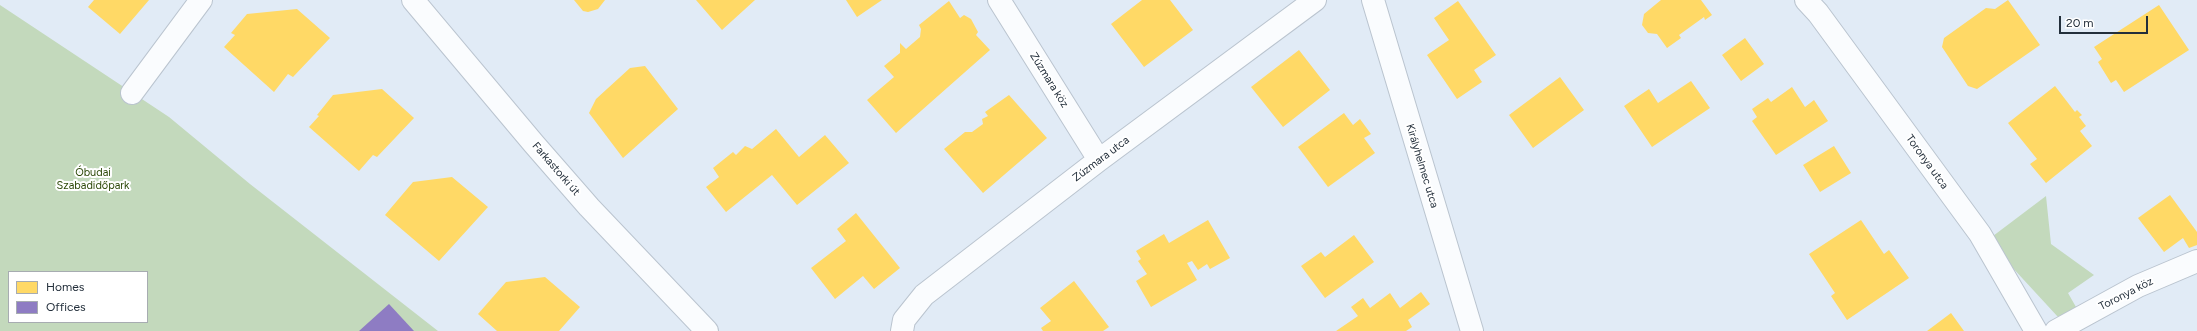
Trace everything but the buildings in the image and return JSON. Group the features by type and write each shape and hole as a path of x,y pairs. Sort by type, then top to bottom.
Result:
{"street":[{"path":"132,93 201,0"},
{"name":"Farkastorki út","path":"413,0 589,207 708,331"},
{"name":"Zúzmara köz","path":"1000,0 1099,160"},
{"name":"Zúzmara utca","path":"902,331 904,320 924,295 1099,160 1315,0"},
{"name":"Királyhelmec utca","path":"1373,0 1472,331"},
{"name":"Toronya utca","path":"1806,0 1818,13 1980,234 2036,331"},
{"name":"Toronya köz","path":"2056,331 2138,286 2197,260"}],"green space":[{"name":"Óbudai Szabadidőpark","path":"0,5 169,117 250,184 438,331 0,331"},
{"path":"2046,196 2051,244 2094,275 2068,293 2076,307 2058,317 2011,266 1993,236"}]}
